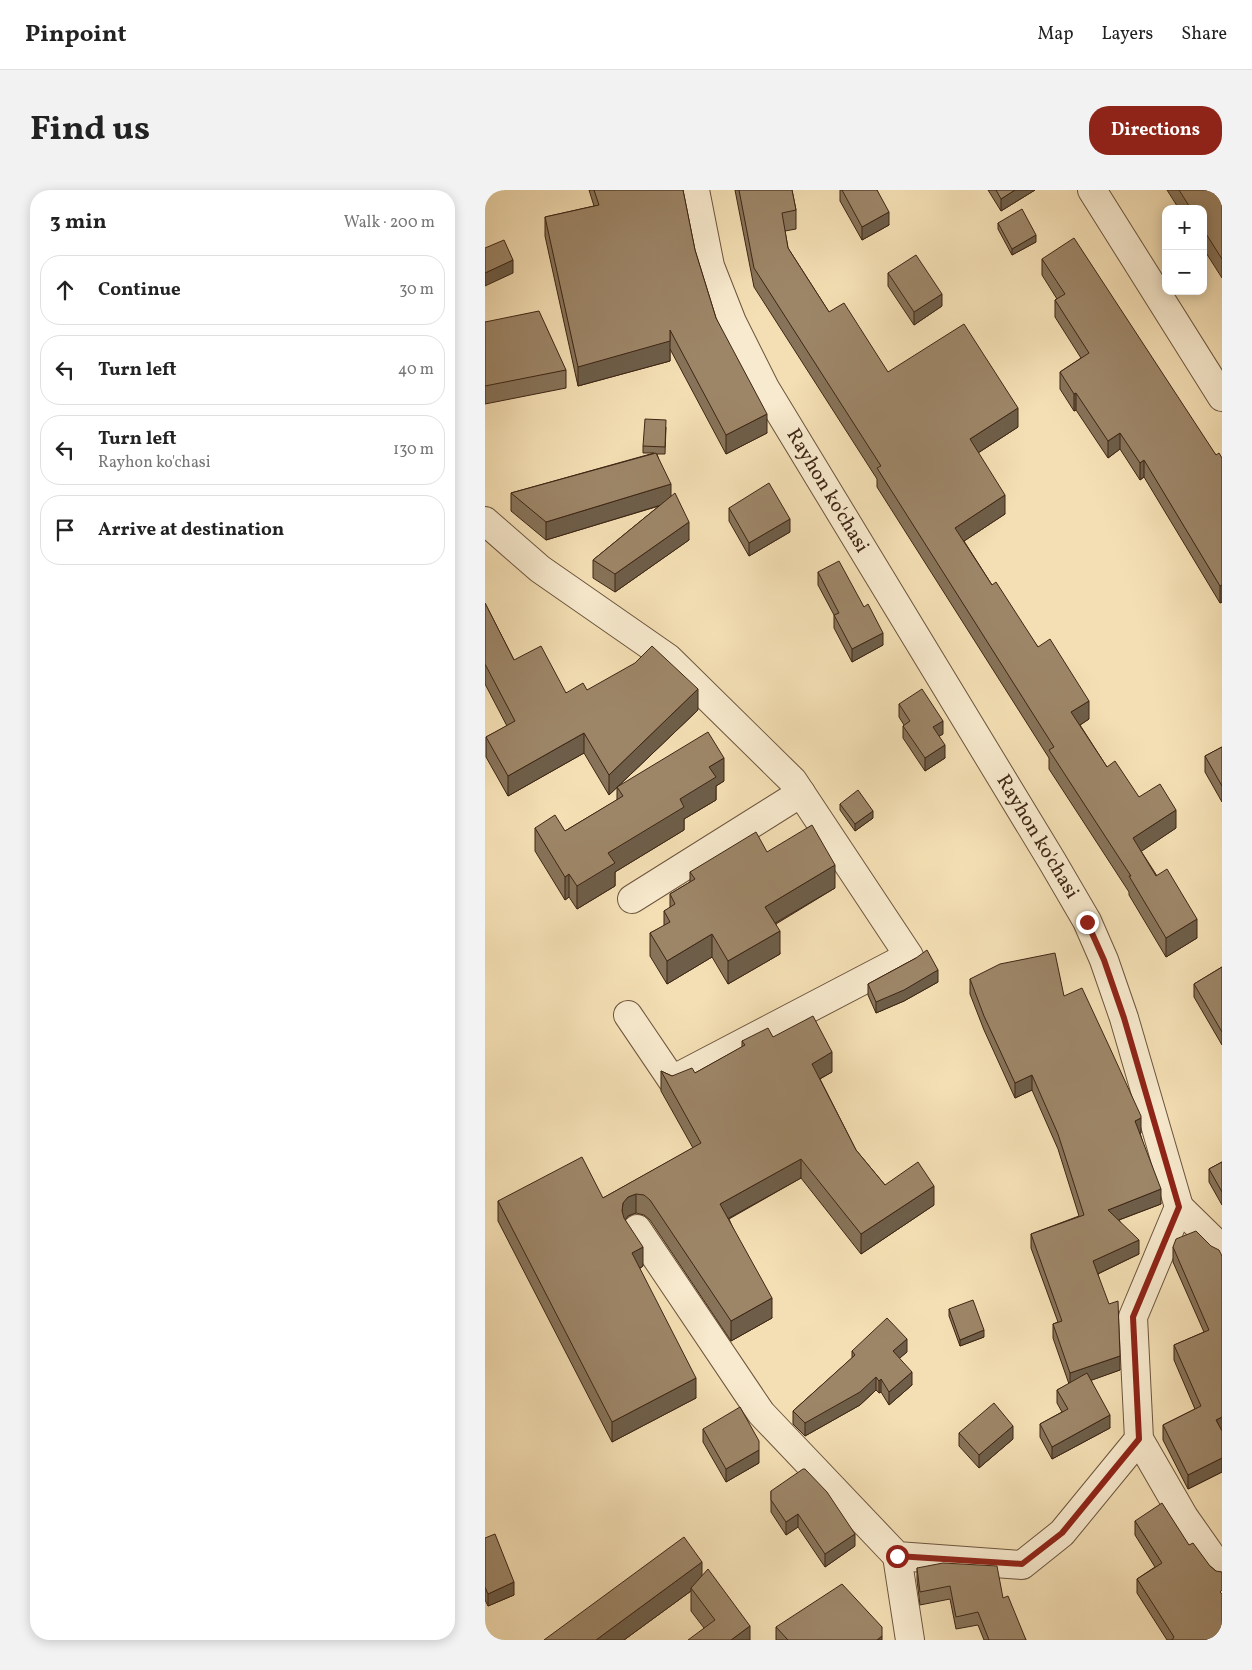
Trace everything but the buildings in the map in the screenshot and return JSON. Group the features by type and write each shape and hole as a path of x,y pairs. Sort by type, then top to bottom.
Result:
{"street":[{"name":"Rayhon ko'chasi","path":"695,190 710,266 732,322 765,388 1047,852 1087,922 1104,960 1124,1018 1179,1207"},
{"path":"1092,190 1222,397"},
{"path":"485,521 540,569 668,658 793,781 909,956 672,1080 628,1014"},
{"path":"632,899 801,793"},
{"path":"1222,1249 1179,1207 1133,1317 1139,1439 1184,1517 1222,1571"},
{"path":"637,1229 761,1413 897,1556 909,1640"},
{"path":"897,1556 1022,1564 1062,1533 1139,1439"}],"route":[{"path":"897,1556 1022,1564 1062,1533 1139,1439 1133,1317 1179,1207 1124,1018 1104,960 1087,922"}]}
